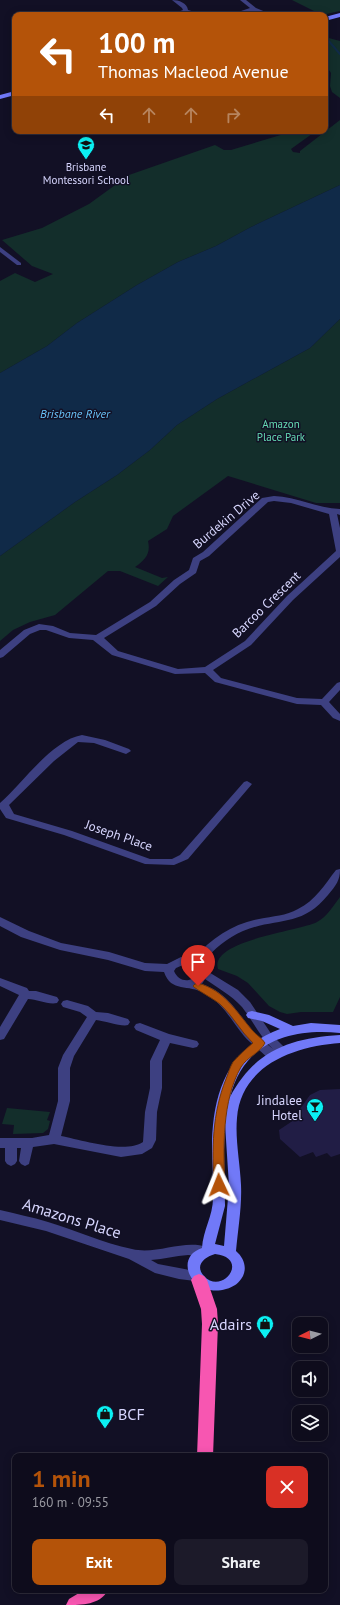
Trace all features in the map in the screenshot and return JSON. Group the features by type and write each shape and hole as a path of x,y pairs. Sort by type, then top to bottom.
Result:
{"highway":[{"path":"197,1278 209,1309 210,1324 205,1453"},
{"path":"75,1605 94,1593"}],"main road":[{"path":"328,17 340,15"},
{"path":"0,97 12,94"},
{"path":"252,1015 265,1018 292,1030"},
{"path":"206,1250 219,1208 218,1144 222,1111 226,1092 236,1066 244,1057 264,1041 292,1030 311,1027 340,1029"},
{"path":"230,1252 235,1186 232,1107 240,1087 257,1068 277,1054 308,1042 340,1039"},
{"path":"206,1250 223,1250 230,1252 235,1257 239,1267 236,1278 231,1282 218,1286 204,1284 197,1278 193,1265 198,1255 206,1250"}],"street":[{"path":"175,0 185,7 186,11"},
{"path":"243,0 254,9 262,12"},
{"path":"243,12 254,9"},
{"path":"183,12 190,12"},
{"path":"0,249 19,264"},
{"name":"Burdekin Drive","path":"98,638 106,631 152,604 184,576 193,571 196,560 206,554 265,500 281,498 336,512"},
{"path":"336,512 340,552"},
{"name":"Barcoo Crescent","path":"207,670 248,643 290,598 340,552"},
{"path":"0,655 28,631 36,627 46,627 70,636 98,638 108,649 115,653 178,672 207,670 218,680 297,701 324,702 336,716 340,718"},
{"path":"324,702 340,685"},
{"path":"2,806 64,746 77,739 94,739 126,751"},
{"name":"Joseph Place","path":"2,806 10,816 68,833 149,862 174,862 184,857 247,784"},
{"path":"196,963 216,943 237,929 256,923 295,916 308,909 340,872"},
{"path":"0,921 25,934 60,946 109,956 145,967 170,968 181,961 196,963 200,966 203,973 234,993 246,1005 264,1041"},
{"path":"170,968 170,976 173,980 184,985 192,984 199,980 203,973"},
{"path":"1,982 23,991 25,995"},
{"path":"192,984 208,990 226,1003 249,1034 264,1041 277,1054"},
{"path":"25,995 36,995 53,1000"},
{"path":"0,1036 25,995"},
{"path":"68,1004 84,1009 93,1016 108,1017 124,1022"},
{"path":"54,1139 64,1101 64,1068 69,1055 93,1016"},
{"path":"140,1027 167,1038 193,1044"},
{"path":"11,1161 5,1143 27,1144 54,1139 121,1152 142,1149 148,1145 150,1140 151,1112 156,1088 156,1061 167,1038"},
{"path":"25,1161 27,1144"},
{"name":"Amazons Place","path":"0,1215 46,1226 133,1255 155,1268 197,1278"},
{"name":"Amazons Place","path":"133,1255 165,1254 188,1250 206,1250"}],"green space":[{"path":"292,0 340,0 340,11 328,14 328,12 316,12"},
{"path":"328,38 340,41 340,98 332,92 330,86 331,73 328,68"},
{"path":"340,120 340,185 251,227 216,246 178,262 137,285 77,323 47,346 0,373 0,281 15,273 35,282 53,274 32,266 2,240 42,228 89,204 129,175 215,145 224,150 231,150 284,134 312,134 291,149 293,152 300,153 300,151 322,134 328,134 328,129"},
{"name":"Amazon Place Park","path":"340,319 340,503 316,503 228,476 173,516 167,529 148,541 148,553 142,562 135,567 162,578 168,577 158,586 120,571 108,571 55,615 30,622 13,630 0,641 0,556 75,502 117,475 150,450 177,425 217,399 310,348"},
{"path":"340,897 340,997 333,1012 301,1012 287,1014 280,1012 269,1006 248,983 237,976 218,969 219,959 227,951 258,938 317,922 327,914"},
{"path":"7,1108 50,1112 47,1120 50,1121 48,1129 43,1133 13,1134 14,1125 2,1124"}],"water":[{"name":"Brisbane River","path":"340,185 340,319 310,348 217,399 177,425 150,450 117,475 75,502 0,556 0,373 47,346 77,323 137,285 178,262 216,246 251,227"}],"building":[{"name":"Jindalee Hotel","path":"340,1089 340,1154 331,1157 327,1153 316,1157 313,1152 300,1157 280,1139 279,1130 300,1116 300,1109 310,1095 320,1090"}],"waterway":[{"path":"328,40 340,54"}],"place":[{"name":"Brisbane Montessori School","path":"86,160"},
{"name":"Jindalee Hotel","path":"315,1122"},
{"name":"Adairs","path":"265,1339"},
{"name":"BCF","path":"105,1429"}],"route":[{"path":"198,986 208,990 226,1003 249,1034 260,1043 236,1066 226,1092 219,1129 219,1185"}]}
